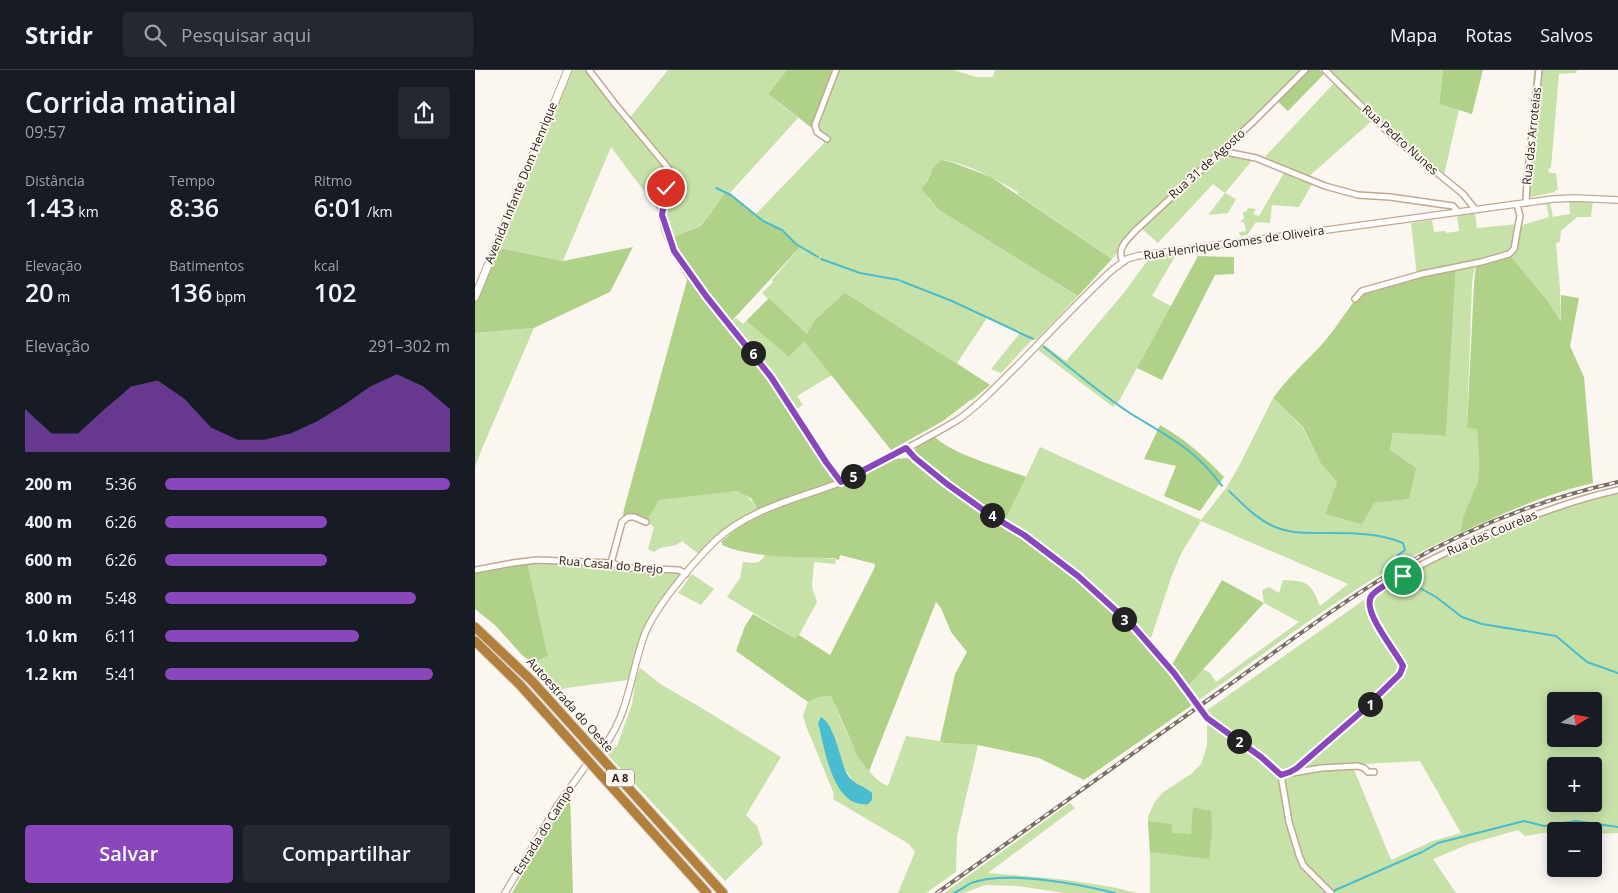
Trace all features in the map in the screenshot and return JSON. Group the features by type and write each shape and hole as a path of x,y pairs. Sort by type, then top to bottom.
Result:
{"highway":[{"name":"Autoestrada do Oeste","path":"475,627 532,681 723,893"},
{"name":"Autoestrada do Oeste","path":"475,641 520,685 707,893"},
{"path":"475,646 486,651"}],"main road":[{"name":"Avenida Infante Dom Henrique","path":"475,296 567,70"}],"street":[{"path":"589,70 669,169 662,215 674,251 706,296 762,365 841,482 758,513 741,522 714,543 686,574 660,607 645,633 623,712 605,746"},
{"path":"827,139 817,132 815,125 836,70"},
{"name":"Rua 31 de Agosto","path":"1123,262 1120,252 1122,246 1136,230 1254,121 1305,70"},
{"name":"Rua Pedro Nunes","path":"1325,70 1392,136 1463,194 1475,209"},
{"name":"Rua das Arroteias","path":"1526,202 1539,70"},
{"path":"1221,151 1256,158 1325,186 1357,195 1390,197 1453,206 1457,212"},
{"name":"Rua Henrique Gomes de Oliveira","path":"841,482 960,418 975,406 1107,274 1123,262 1137,256 1526,202 1568,198 1618,200"},
{"path":"1355,299 1362,291 1509,254 1514,248 1519,224 1520,216 1517,204"},
{"path":"906,448 915,458 947,484 989,514 1024,535 1078,576 1134,627 1174,673 1207,718 1261,757 1281,775 1289,822 1303,865 1330,892"},
{"name":"Rua das Courelas","path":"1290,772 1359,714 1400,674 1403,666 1373,619 1368,602 1371,595 1428,561 1524,518 1559,505 1618,490"},
{"path":"611,563 622,522 628,517 634,517 646,522"},
{"name":"Rua Casal do Brejo","path":"475,570 513,562 537,560 611,563 627,568 679,570 686,574"},
{"path":"1281,775 1321,768 1357,766 1364,768 1368,772 1374,772"},
{"name":"Estrada do Campo","path":"505,893 557,806 585,768"}],"green space":[{"path":"568,70 589,70 628,120 668,70 787,70 768,94 798,118 729,194 725,192 711,213 699,226 669,239 662,215 611,147 563,261 495,247"},
{"path":"787,70 836,70 815,125 817,132 768,94"},
{"path":"836,70 954,70 976,77 993,77 995,70 1306,70 1221,151 1254,158 1225,193 1213,184 1158,243 1141,228 1136,230 1112,259 1017,194 1018,192 971,168 942,160 931,173 924,187 928,198 939,210 1078,296 1001,373 991,369 1020,333 987,318 957,363 990,385 972,401 970,398 807,334 762,293 800,247 782,230 755,215 827,140 815,128"},
{"path":"1309,70 1319,70 1324,74 1288,111 1277,101"},
{"path":"1332,70 1443,70 1439,104 1459,110 1443,179 1374,119 1307,178 1262,160 1336,81 1329,73"},
{"path":"1443,70 1483,70 1472,114 1439,104"},
{"path":"1534,70 1577,70 1576,73 1559,74 1551,168 1548,169 1549,173 1556,173 1558,190 1522,199"},
{"path":"942,160 991,177 1112,259 1078,296 939,210 921,189 935,166"},
{"path":"1284,173 1312,184 1299,207 1272,205 1270,223 1256,222 1247,235 1240,236 1239,232 1246,231 1244,222 1241,222 1244,219 1243,211 1246,212 1248,208 1256,209 1253,214 1259,216"},
{"path":"725,192 763,221 782,230 800,247 729,324 758,359 841,480 758,510 751,498 736,491 659,500 646,522 634,517 622,522 689,273 669,239 700,226"},
{"path":"1225,193 1236,199 1228,213 1208,215"},
{"path":"1569,201 1593,201 1591,217 1577,217 1561,231 1560,242 1556,243 1561,323 1547,300 1509,254 1417,276 1411,223 1432,220 1434,232 1459,231 1457,216 1475,213 1477,228 1518,224 1519,226 1549,217 1546,203 1550,203 1553,217 1570,214"},
{"path":"495,247 563,261 633,247 610,292 534,328 475,333 475,289"},
{"path":"1177,253 1152,296 1171,306 1119,401 1113,407 1038,350 1043,344 1066,361 1123,294 1150,257"},
{"path":"1509,254 1547,300 1561,322 1561,295 1579,298 1570,346 1584,377 1593,483 1542,498 1460,533 1463,517 1478,481 1477,429 1467,428 1476,265"},
{"path":"1198,256 1234,257 1234,274 1215,275 1162,380 1137,368"},
{"path":"1475,265 1472,283 1467,427 1477,428 1478,481 1463,517 1460,533 1425,550 1356,589 1195,703 1185,688 1203,669 1210,673 1216,682 1299,622 1264,603 1262,590 1269,587 1279,593 1283,580 1298,581 1311,588 1320,606 1348,584 1201,521 1182,552 1172,575 1149,644 1078,576 1004,523 1040,447 1201,520 1226,488 1239,466 1273,398 1303,428 1321,464 1337,482 1325,514 1374,503 1409,499 1390,450 1393,433 1446,436 1456,270"},
{"path":"1456,268 1446,436 1393,433 1390,450 1416,468 1409,499 1374,503 1362,524 1325,514 1337,482 1321,464 1303,427 1273,398 1325,341 1362,291"},
{"path":"845,293 990,385 943,421 891,450 804,341 789,357 746,321 769,298 807,334 815,320"},
{"path":"736,318 743,324 746,321 789,357 804,340 832,375 797,396 803,405 793,411 729,324"},
{"path":"534,328 481,451 475,467 475,333"},
{"path":"1160,425 1194,449 1224,477 1200,511 1164,496 1176,466 1144,459"},
{"path":"935,437 965,455 1026,477 1004,523 999,520 1078,576 1134,627 1170,668 1222,580 1264,603 1186,688 1195,703 1084,780 1039,758 978,745 944,743 940,741 955,674 967,652 951,632 941,608 936,602 869,771 859,759 831,696 819,697 808,702 736,651 745,626 753,614 795,638 799,635 830,655 875,564 840,555 839,560 833,558 761,555 722,545 722,541 736,529 758,516 863,475 893,459 907,458 912,460 916,457 914,453 916,446"},
{"path":"1618,490 1618,833 1602,834 1602,822 1547,822 1547,832 1525,836 1518,830 1469,844 1433,859 1456,893 1150,893 1148,817 1154,803 1162,793 1191,774 1201,764 1207,746 1207,718 1203,713 1371,595 1369,609 1403,666 1400,674 1291,772 1353,767 1391,860 1433,841 1461,833 1420,761 1298,769 1374,704 1400,676 1406,665 1372,612 1373,600 1385,588 1401,579 1399,578 1428,561 1533,514"},
{"path":"736,491 744,494 758,510 734,524 700,555 682,541 654,552 648,549 654,527 646,522 658,500"},
{"path":"765,554 836,559 835,564 814,562 812,587 817,602 799,635 795,638 727,597 740,578 743,562 759,562"},
{"path":"527,561 584,562 679,573 681,577 649,619 644,629 628,680 566,688 557,692 532,663 548,656"},
{"path":"527,561 548,656 532,663 521,654 496,626 475,609 475,570"},
{"path":"692,574 714,589 701,605 678,593"},
{"path":"640,668 662,685 781,757 746,815 757,826 763,844 725,881 607,754 617,746 632,704 636,677"},
{"path":"831,696 861,760 879,781 888,786 906,736 944,743 978,745 957,836 956,872 926,893 898,893 915,852 909,844 833,799 834,794 803,715 808,702 819,697","holes":["818,723 853,782 869,790 870,802 865,804 830,769"]},
{"path":"570,793 573,893 512,893"},
{"path":"1070,803 1075,808 988,873 1082,882 1138,893 1064,893 1018,886 985,885 964,893 944,893"},
{"path":"1193,807 1211,810 1212,832 1209,859 1150,852 1148,821 1172,824 1172,833 1191,834"}],"water":[{"path":"821,717 826,721 834,735 849,778 872,793 872,800 868,804 856,803 846,797 838,787 827,761 818,723"}],"waterway":[{"path":"716,188 731,195 763,221 782,230 796,244 818,257"},
{"path":"821,259 860,273 899,280"},
{"path":"901,281 952,301 1033,339"},
{"path":"1044,347 1110,399 1181,445 1202,463 1222,486"},
{"path":"1229,491 1258,517 1283,530 1373,535 1403,543 1405,550 1398,555 1398,561"},
{"path":"1404,579 1436,597 1462,617 1482,624 1556,636 1587,662 1618,673"},
{"path":"1331,892 1422,852 1438,843 1524,821 1544,826 1576,821 1618,827"},
{"path":"954,893 971,883 986,879 1003,878 1063,882 1115,893"}],"tunnel":[{"path":"588,764 605,745"}],"railway":[{"path":"937,893 1310,626 1401,567 1452,540 1506,516 1562,497 1618,482"}],"route":[{"path":"666,188 662,215 674,251 706,296 758,359 841,482 906,448 915,458 947,484 989,514 1024,535 1078,576 1134,627 1174,673 1207,718 1261,757 1281,775 1297,768 1377,698 1400,674 1403,666 1373,619 1368,602 1371,595 1403,576"}]}
